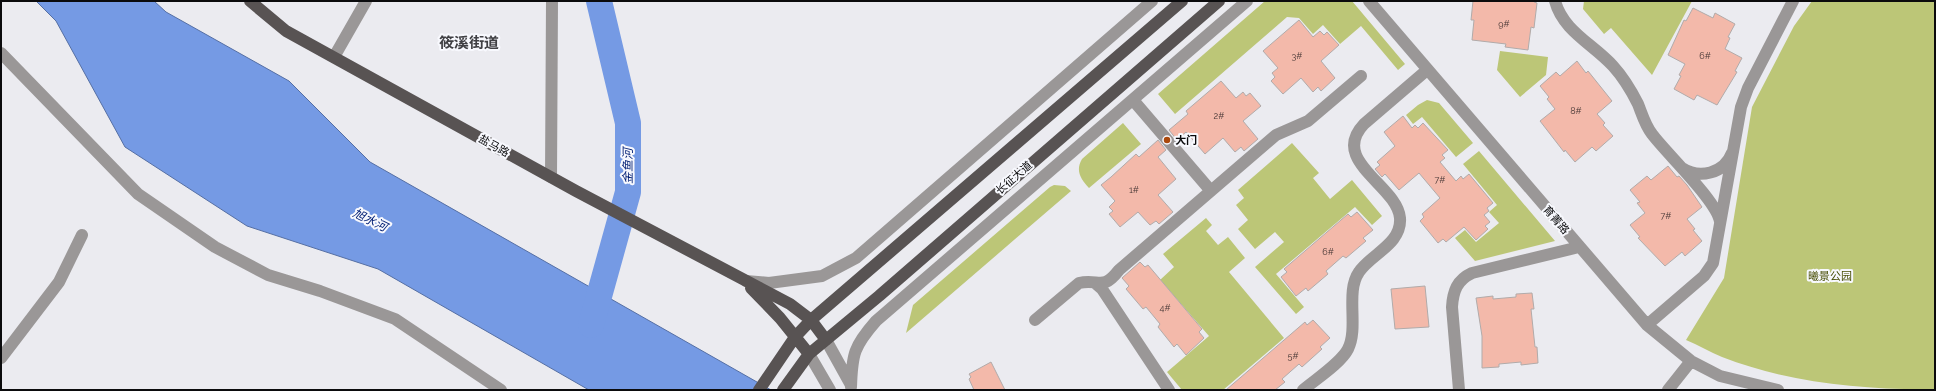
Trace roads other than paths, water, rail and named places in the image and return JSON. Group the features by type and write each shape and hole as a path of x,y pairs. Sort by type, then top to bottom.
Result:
{"main road":[{"name":"盐马路","path":"250,1 286,31 576,191 790,304 811,320 826,340"},
{"path":"759,390 795,337 811,320 1182,1"},
{"name":"长征大道","path":"782,390 809,354 879,296 1219,1"},
{"path":"745,281 780,318 809,354"}],"street":[{"path":"334,57 366,1"},
{"path":"551,177 552,1"},
{"path":"745,281 769,283 822,276 856,258 1152,1"},
{"path":"852,388 852,359 860,339 876,321 1247,1"},
{"name":"育菁路","path":"1369,1 1579,247 1647,324 1691,361 1720,376 1778,390"},
{"path":"1555,1 1567,26 1603,56 1624,80 1635,97 1648,128 1716,209 1720,228"},
{"path":"1647,324 1707,273 1715,257 1741,107 1748,88 1793,1"},
{"path":"1,53 138,194 215,247 268,275 395,319 501,390"},
{"path":"1303,390 1345,353 1351,338 1354,286 1357,275 1364,265 1390,243 1399,230 1400,218 1396,206 1357,159 1354,149 1357,134 1364,124 1428,70"},
{"path":"1035,320 1075,286 1084,282 1095,284 1107,282 1276,135 1308,121 1361,76"},
{"path":"1133,100 1211,191"},
{"path":"1681,168 1700,174 1713,172 1726,163 1734,149"},
{"path":"1,358 58,282 82,235"},
{"path":"1459,390 1452,308 1452,297 1459,282 1472,273 1579,247"},
{"path":"1113,306 1110,289 1114,276"},
{"path":"1095,284 1102,289 1169,390"},
{"path":"826,340 852,388"},
{"path":"809,354 830,390"},
{"path":"1668,390 1691,361"}],"water":[{"name":"旭水河","path":"36,1 154,1 166,12 289,81 370,162 771,390 589,390 378,269 247,226 125,147 56,21"}],"waterway":[{"name":"金鱼河","path":"591,325 628,192 628,123 599,1"}],"place":[{"name":"大门","path":"1167,140"}],"district":[{"name":"筱溪街道","path":"469,43"}],"park label":[{"name":"曦景公园","path":"1830,276"}]}
